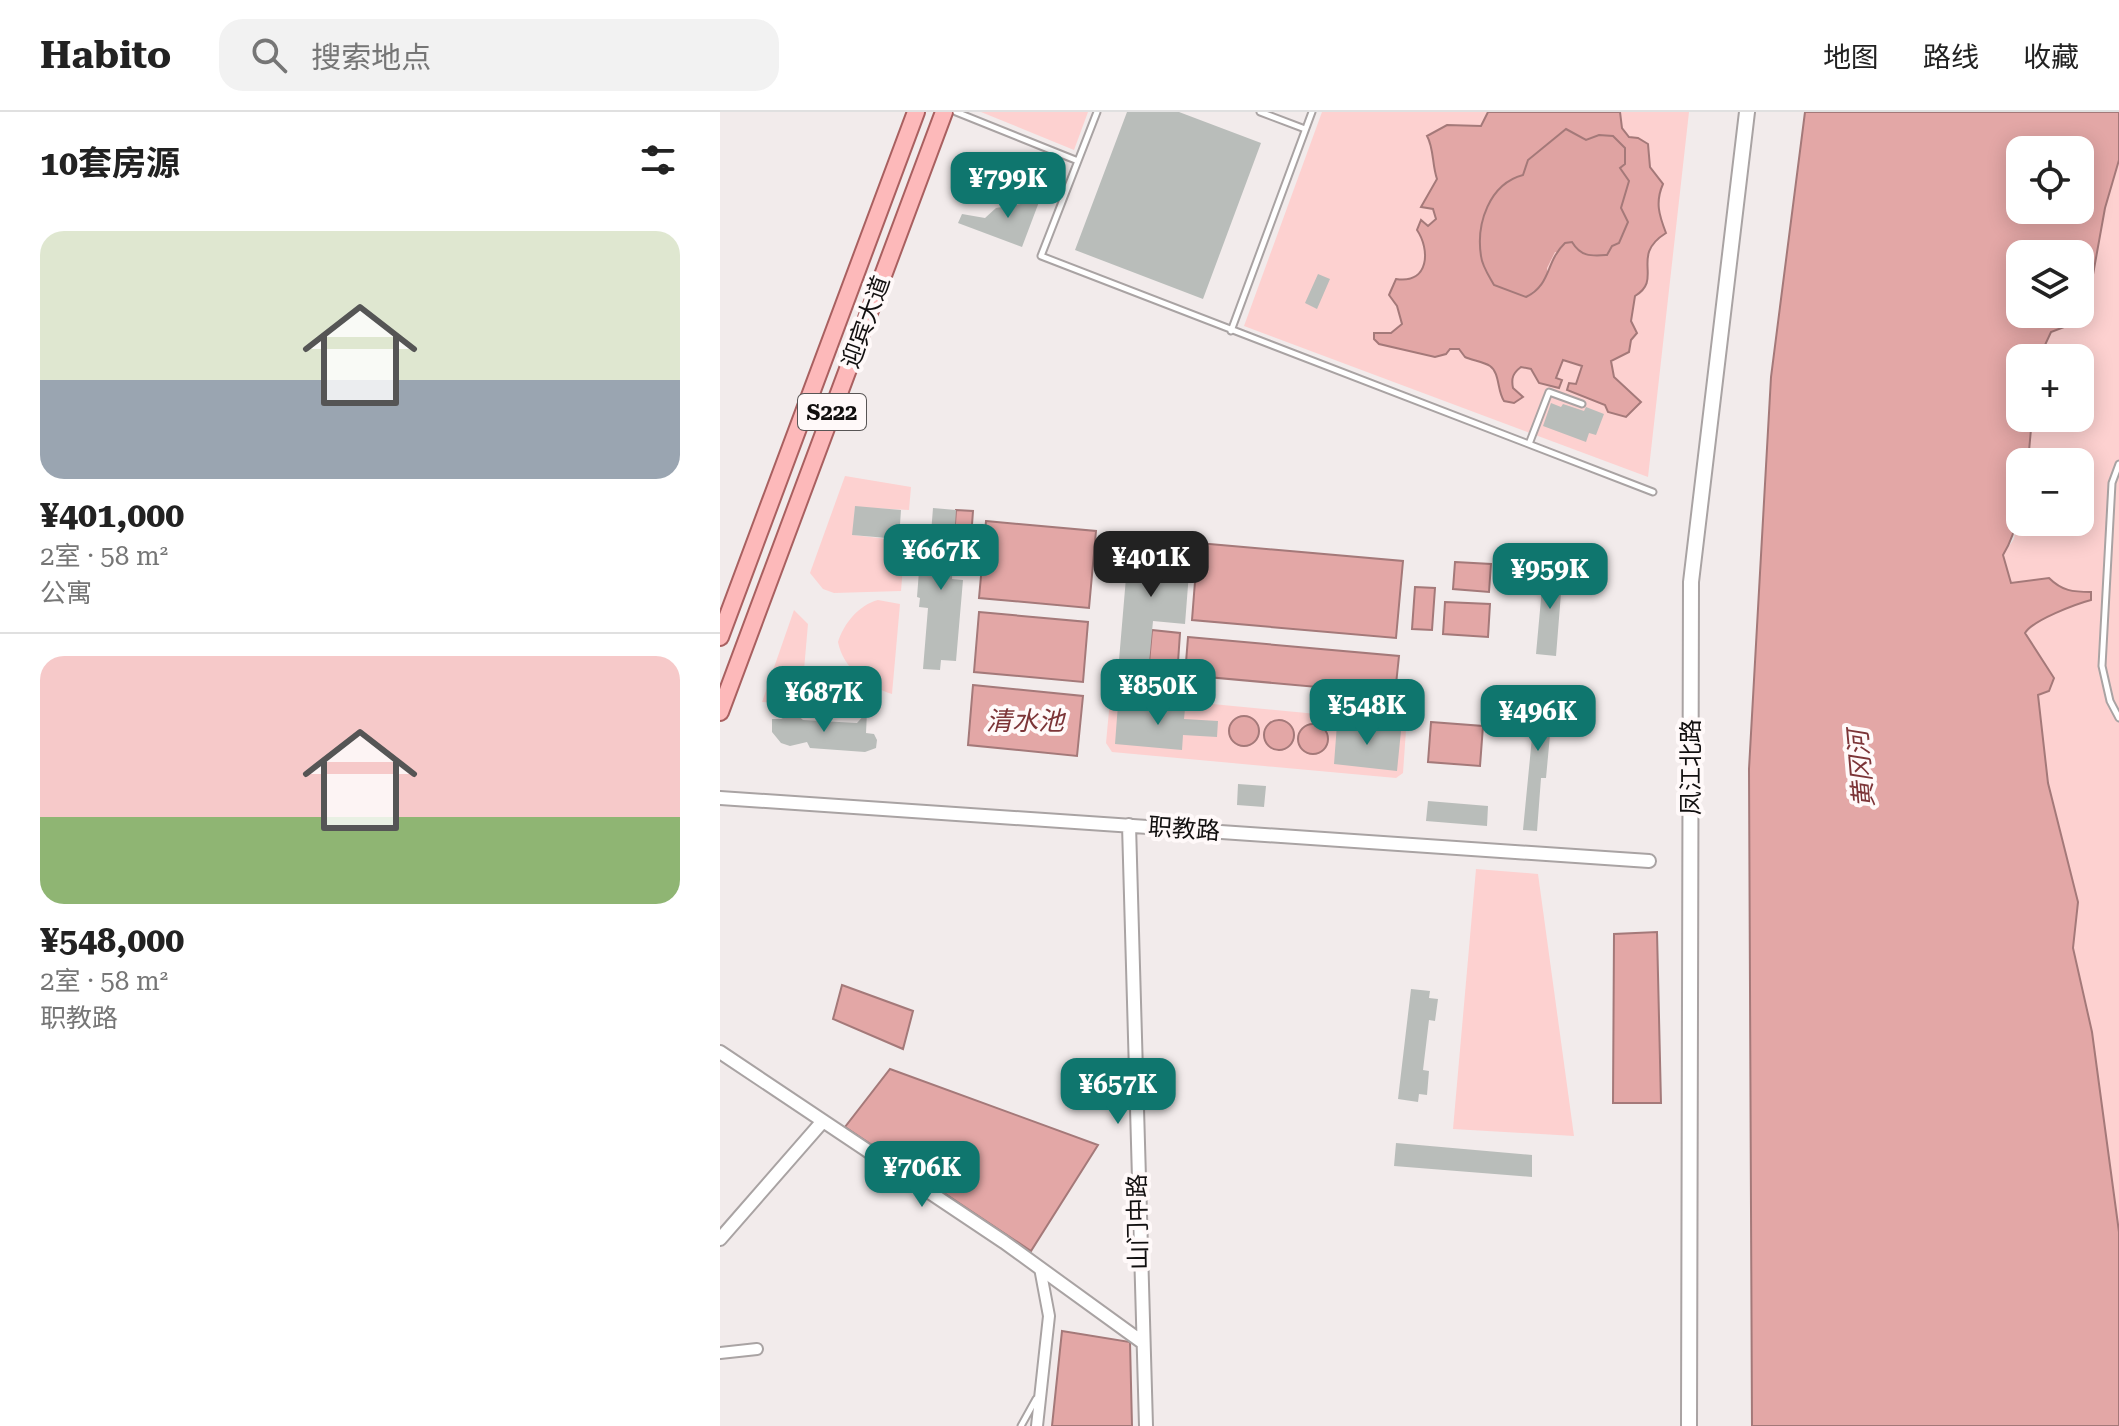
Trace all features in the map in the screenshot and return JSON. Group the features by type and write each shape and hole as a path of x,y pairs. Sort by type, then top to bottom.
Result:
{"main road":[{"name":"迎宾大道","path":"720,637 916,112"},
{"name":"迎宾大道","path":"720,712 944,112"},
{"name":"凤江北路","path":"1689,1426 1691,582 1747,112"},
{"path":"900,154 925,164"}],"street":[{"name":"职教路","path":"720,798 1649,861"},
{"name":"山门中路","path":"1129,825 1146,1426"},
{"path":"720,1052 1040,1268 1142,1342"},
{"path":"720,1239 823,1121"},
{"path":"1037,1426 1049,1316 1040,1268"},
{"path":"720,1353 757,1349"}],"lane":[{"path":"956,112 1078,161"},
{"path":"1097,112 1041,256 1653,492"},
{"path":"1260,112 1305,129"},
{"path":"1231,331 1312,112"},
{"path":"1529,444 1549,392 1582,404"},
{"path":"2119,464 2112,483 2102,666 2110,701 2119,718"},
{"path":"1021,1426 1041,1392"}],"shaded area":[{"path":"981,112 1088,112 1074,150"},
{"path":"1322,112 1689,112 1648,477 1244,326"},
{"path":"1567,129 1586,139 1599,135 1613,136 1625,148 1629,181 1621,208 1628,222 1619,244 1607,255 1555,252 1547,268 1547,280 1526,297 1494,285 1488,275 1481,256 1483,219 1493,196 1501,187 1523,175 1528,160"},
{"path":"2119,160 2119,1232 2092,1033 2073,948 2078,902 2048,783 2038,695 2054,678 2025,633 2045,617 2091,600 2091,592 2068,590 2049,578 2011,584 2003,555 2015,536 2094,536 2094,448 2029,448 2031,432 2094,432 2094,344 2045,344 2051,332 2061,328 2094,328 2094,269 2105,208"},
{"path":"845,476 911,487 909,510 855,507 853,535 905,541 901,591 834,593 823,589 810,573"},
{"path":"878,600 900,604 892,694 858,675 845,660 838,642 853,616"},
{"path":"794,610 808,624 801,704 762,702"},
{"path":"829,675 875,702 827,702"},
{"path":"1119,695 1400,722 1406,730 1403,773 1396,778 1112,752 1106,743 1110,700"},
{"path":"1476,869 1538,874 1574,1136 1453,1129"}],"water":[{"path":"1488,112 1620,112 1622,128 1629,137 1648,144 1650,167 1663,184 1659,208 1666,233 1650,250 1647,282 1635,296 1631,321 1637,333 1631,340 1629,352 1611,361 1614,377 1641,402 1626,417 1608,412 1605,405 1567,390 1569,383 1576,384 1582,366 1563,360 1556,378 1562,380 1559,388 1539,383 1531,369 1518,369 1513,376 1513,388 1523,397 1514,403 1504,401 1493,369 1465,357 1459,349 1450,349 1446,354 1435,357 1379,344 1374,339 1374,333 1391,333 1402,324 1397,306 1389,295 1396,279 1407,279 1421,271 1425,255 1417,230 1421,220 1428,226 1436,219 1433,209 1421,207 1437,179 1427,136 1447,125 1481,126","holes":["1566,129 1586,140 1599,135 1613,136 1625,148 1625,164 1620,168 1629,181 1621,208 1628,222 1619,243 1612,246 1607,255 1596,256 1583,253 1572,242 1565,243 1540,286 1526,297 1494,285 1483,263 1480,244 1483,219 1493,196 1501,187 1523,175 1528,160"]},
{"name":"黄冈河","path":"1805,112 2119,112 2119,160 2105,208 2094,269 2094,240 2006,240 2006,328 2061,328 2051,332 2045,344 2006,344 2006,432 2031,432 2029,448 2006,448 2006,536 2012,536 2003,555 2011,583 2049,578 2068,590 2091,592 2091,600 2045,618 2025,633 2054,678 2049,691 2038,695 2048,783 2078,902 2073,948 2092,1032 2119,1232 2119,1426 1752,1426 1749,769 1771,377"},
{"path":"956,510 973,511 970,552 953,551"},
{"path":"986,521 1096,531 1089,608 979,598"},
{"path":"1198,543 1403,561 1396,638 1192,620"},
{"path":"1455,562 1491,564 1489,592 1453,589"},
{"path":"1415,587 1435,588 1432,630 1412,629"},
{"path":"1445,602 1490,604 1488,637 1443,634"},
{"name":"清水池","path":"979,612 1088,622 1083,682 974,672"},
{"path":"1152,630 1180,633 1177,677 1148,674"},
{"path":"1188,637 1399,656 1395,694 1185,675"},
{"name":"清水池","path":"973,685 1083,696 1077,756 968,745"},
{"path":"1244,716 1250,717 1258,725 1258,737 1250,745 1244,746 1238,745 1230,737 1229,731 1230,725 1238,717"},
{"path":"1279,720 1285,721 1293,729 1293,741 1285,749 1279,750 1273,749 1265,741 1264,735 1265,729 1273,721"},
{"path":"1431,722 1483,726 1480,766 1428,762"},
{"path":"1313,724 1319,725 1327,733 1327,745 1319,753 1313,754 1307,753 1299,745 1298,739 1299,733 1307,725"},
{"path":"1657,932 1661,1103 1613,1103 1614,934"},
{"path":"842,985 913,1011 903,1049 833,1019"},
{"path":"890,1069 1098,1145 1031,1251 845,1127"},
{"path":"1062,1331 1130,1342 1132,1426 1052,1426"}],"building":[{"path":"1127,112 1179,112 1261,143 1203,299 1075,250"},
{"path":"1028,187 1042,194 1022,247 958,223 962,214 985,218 996,208 1020,204"},
{"path":"1318,274 1330,279 1317,309 1305,303"},
{"path":"1551,403 1584,411 1586,407 1604,414 1596,435 1589,433 1586,442 1543,426"},
{"path":"855,506 901,510 899,539 852,535"},
{"path":"933,508 956,510 952,579 963,580 956,661 941,660 940,670 923,669 928,608 919,607 920,598 917,597 920,558 929,559"},
{"path":"1129,542 1191,547 1185,624 1153,621 1148,674 1118,672"},
{"path":"1544,566 1563,568 1556,656 1536,654"},
{"path":"1531,690 1554,692 1546,778 1541,778 1537,831 1523,830 1533,727 1529,726"},
{"path":"1118,704 1185,709 1184,719 1218,721 1217,737 1183,735 1182,750 1115,744"},
{"path":"794,712 803,720 857,723 867,712 866,733 874,734 876,748 865,752 810,748 807,742 790,746 781,743 772,732 772,719 781,719"},
{"path":"1337,724 1401,731 1397,771 1334,764"},
{"path":"1238,784 1266,786 1264,807 1237,805"},
{"path":"1428,801 1488,806 1487,826 1426,821"},
{"path":"1411,989 1430,991 1429,998 1438,999 1435,1021 1429,1020 1423,1070 1429,1071 1427,1095 1419,1094 1418,1102 1398,1099"},
{"path":"1396,1143 1532,1155 1532,1177 1394,1166"}]}
